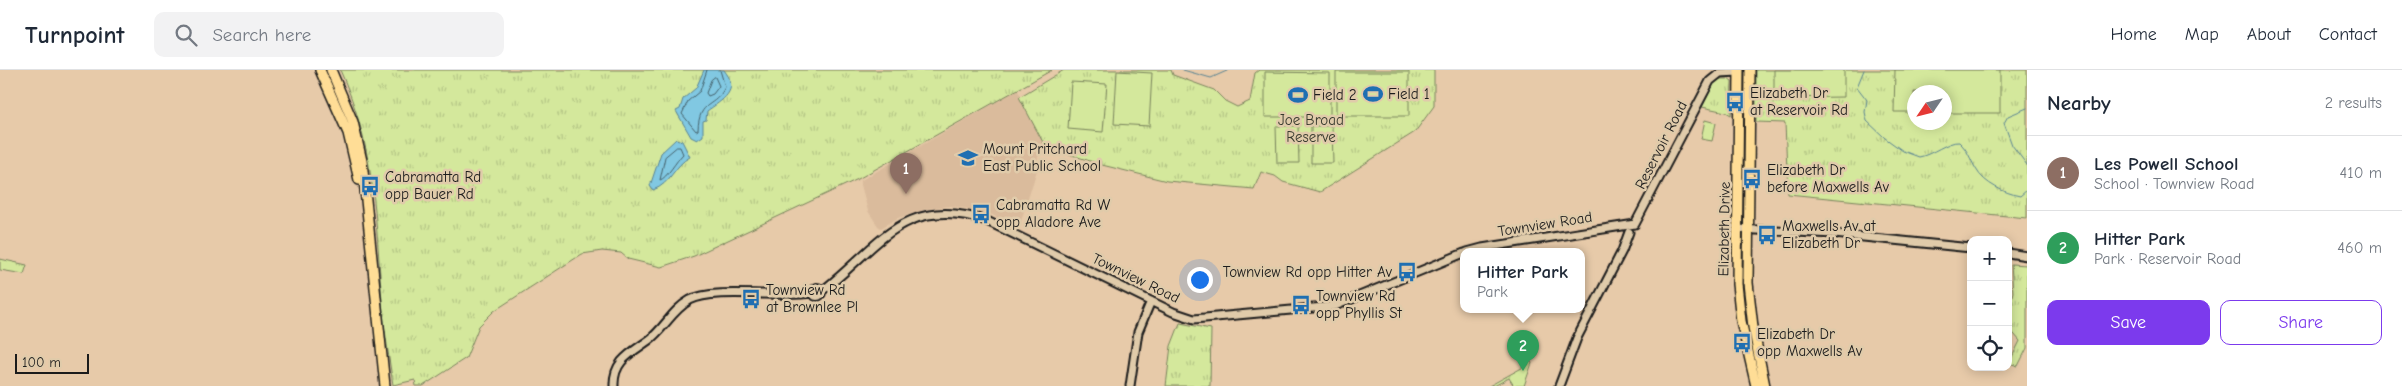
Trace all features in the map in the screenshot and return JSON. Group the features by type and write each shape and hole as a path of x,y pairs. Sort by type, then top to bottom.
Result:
{"main road":[{"path":"320,70 348,133 367,217"},
{"name":"Elizabeth Drive","path":"1750,70 1748,230 1750,312 1765,386"},
{"name":"Elizabeth Drive","path":"1739,71 1739,308 1756,386"},
{"path":"333,72 358,136 366,187 367,217 385,386"}],"street":[{"name":"Reservoir Road","path":"1559,386 1577,338 1622,251 1630,227 1710,80 1720,73 1739,71"},
{"name":"Townview Road","path":"614,386 616,370 625,357 655,335 683,305 696,298 712,294 790,296 812,293 815,296 821,294 879,238 895,228 922,217 951,214 987,221 1151,302 1194,319 1328,307 1342,304 1460,255"},
{"name":"Townview Road","path":"1482,248 1618,225 1630,227"},
{"path":"1738,229 1834,234 1967,248"},
{"path":"2012,254 2027,256"},
{"path":"1130,386 1138,332 1151,302"}],"shaded area":[{"name":"Mount Pritchard East Public School","path":"1017,90 1047,130 1037,161 1038,167 1020,224 1015,226 986,212 951,206 927,209 898,218 881,228 878,226 868,211 860,181"}],"green space":[{"path":"340,70 1052,70 858,179 694,256 661,267 628,259 621,253 602,251 582,254 494,311 479,326 466,358 423,386 416,386 415,380 393,385 384,322 372,184 361,128"},
{"name":"Joe Broad Reserve","path":"1064,70 1171,70 1173,75 1214,90 1225,101 1237,107 1250,101 1255,73 1259,70 1434,70 1434,106 1415,132 1320,192 1283,182 1275,176 1261,172 1254,189 1167,181 1102,165 1045,146 1019,97"},
{"path":"1756,70 2027,70 2027,218 1788,194 1785,123 1756,122"},
{"path":"1774,70 1844,70 1844,97 1774,98"},
{"path":"1895,70 2000,70 2000,113 1952,113 1952,85 1907,85 1907,112 1894,112"},
{"path":"1117,71 1152,73 1149,126 1114,124"},
{"name":"Field 2","path":"1265,72 1330,73 1330,117 1265,117"},
{"name":"Field 1","path":"1336,72 1409,72 1409,116 1336,116"},
{"path":"1719,79 1728,79 1732,82 1731,115 1726,112 1702,107 1714,83"},
{"path":"1071,82 1107,84 1103,132 1068,129"},
{"path":"1705,120 1716,123 1712,141 1701,139"},
{"path":"1276,126 1298,126 1299,163 1277,163"},
{"path":"1311,126 1332,126 1333,163 1311,163"},
{"path":"0,259 27,265 24,274 0,270"},
{"path":"2012,264 2027,265 2027,348 2018,366 2012,364 2012,357 2020,341 2012,332"},
{"path":"1180,323 1211,329 1210,386 1166,386 1171,346"},
{"path":"1513,344 1532,363 1524,386 1514,386 1509,378 1494,386 1489,386 1529,364 1511,345"}],"water":[{"path":"704,70 724,70 731,84 728,94 707,111 706,120 703,121 703,136 697,140 691,137 676,111 680,109 683,99 696,88"},
{"path":"676,139 682,141 690,157 664,183 653,190 650,186 661,153"}],"waterway":[{"path":"1183,70 1211,78 1229,70"},
{"path":"1864,70 1857,87 1867,100 1865,112 1867,121 1885,138 1903,151 1919,157 1959,142 1967,151 1980,174 1989,183 2008,193 2020,196 2027,190"},
{"path":"2027,108 2008,116 2004,123 2012,145 2027,165"}],"place":[{"name":"Field 1","path":"1373,94"},
{"name":"Field 2","path":"1298,95"},
{"name":"Elizabeth Dr at Reservoir Rd","path":"1735,102"},
{"name":"Mount Pritchard East Public School","path":"968,158"},
{"name":"Elizabeth Dr before Maxwells Av","path":"1752,179"},
{"name":"Cabramatta Rd opp Bauer Rd","path":"370,186"},
{"name":"Les Powell School","path":"906,194"},
{"name":"Cabramatta Rd W opp Aladore Ave","path":"981,214"},
{"name":"Maxwells Av at Elizabeth Dr","path":"1767,235"},
{"name":"Townview Rd opp Hitter Av","path":"1407,272"},
{"name":"Townview Rd at Brownlee Pl","path":"751,299"},
{"name":"Townview Rd opp Phyllis St","path":"1301,305"},
{"name":"Elizabeth Dr opp Maxwells Av","path":"1742,343"},
{"name":"Hitter Park","path":"1523,371"}]}
